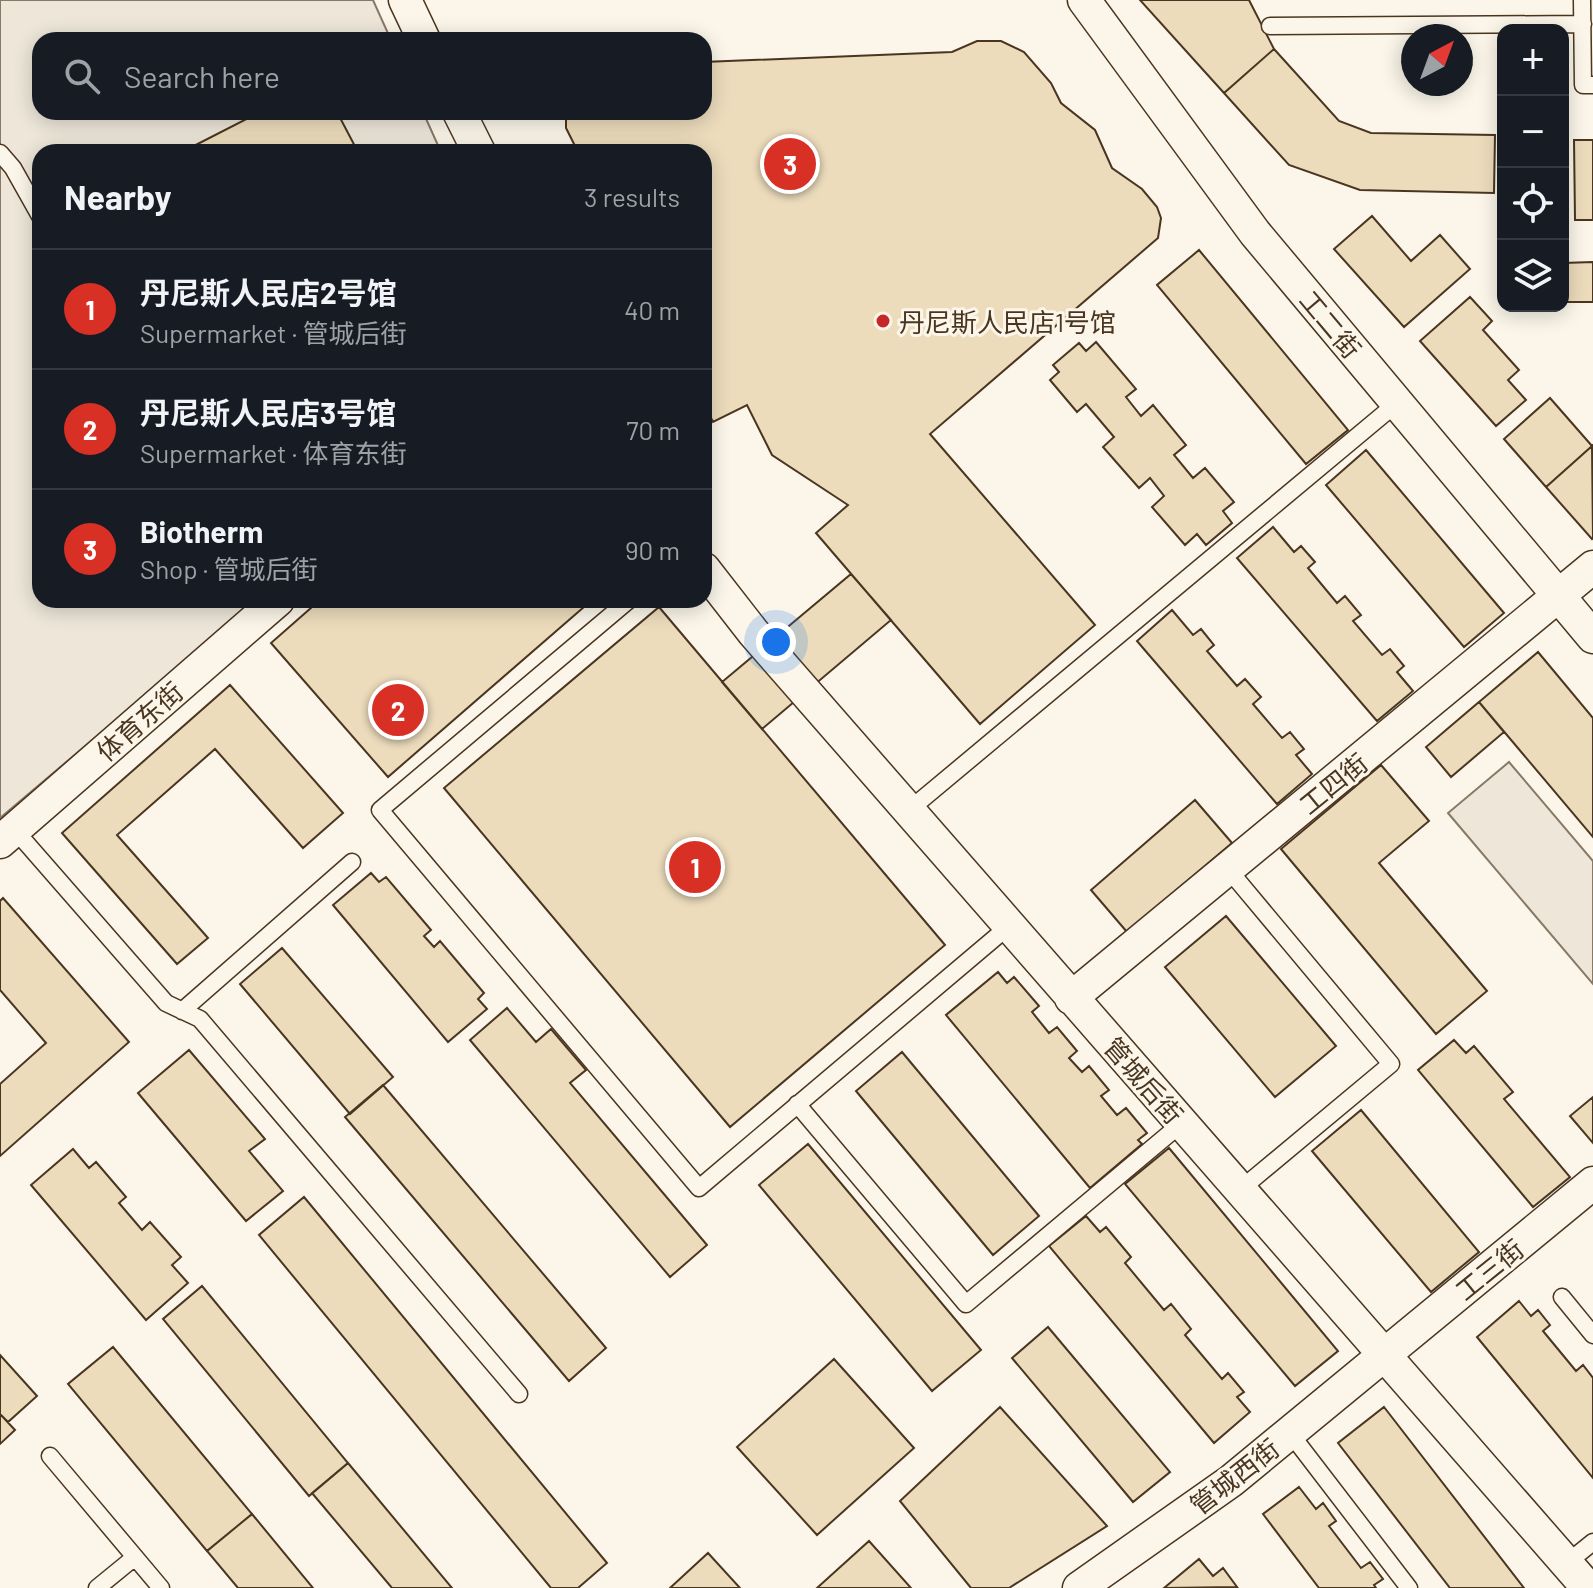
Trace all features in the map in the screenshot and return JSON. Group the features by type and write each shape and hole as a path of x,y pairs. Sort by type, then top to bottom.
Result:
{"street":[{"path":"405,0 420,32"},
{"name":"工二街","path":"1084,0 1255,233 1593,637"},
{"path":"463,120 475,144"},
{"name":"工四街","path":"1071,998 1593,567"},
{"name":"管城后街","path":"712,579 753,632 908,811 1588,1588"},
{"name":"体育东街","path":"7,835 269,608"},
{"name":"工三街","path":"1384,1355 1593,1183"},
{"name":"管城西街","path":"1079,1588 1231,1481 1384,1355"}],"lane":[{"path":"1582,0 1583,85 1593,85"},
{"path":"1270,26 1583,24"},
{"path":"0,153 13,168 32,202"},
{"path":"908,811 1397,403"},
{"path":"620,608 380,810 699,1188 1009,926"},
{"path":"7,835 166,1003 200,1019 519,1394"},
{"path":"182,1011 352,862"},
{"path":"1228,869 1391,1064 1253,1179"},
{"path":"797,1104 966,1304 1182,1123"},
{"path":"1562,1297 1593,1335"},
{"path":"1290,1433 1409,1588"},
{"path":"50,1456 161,1588"},
{"path":"1567,1563 1593,1542"},
{"path":"97,1588 135,1557"}],"shaded area":[{"path":"0,0 373,0 387,32 32,32 32,120 427,120 437,144 32,144 32,608 249,608 0,818"},
{"path":"1509,762 1593,861 1593,984 1448,813"}],"building":[{"path":"1140,0 1249,0 1274,49 1224,93"},
{"name":"丹尼斯人民店1号馆","path":"977,41 1001,41 1024,52 1051,83 1061,103 1095,130 1112,168 1142,189 1157,207 1161,218 1158,238 930,434 1095,625 980,724 816,533 848,505 772,455 747,405 712,420 712,144 574,144 566,128 566,120 712,120 712,62 952,52"},
{"path":"1274,49 1339,121 1371,133 1495,135 1494,193 1360,190 1289,165 1224,93"},
{"path":"244,120 341,120 354,144 198,144"},
{"path":"1574,140 1593,140 1593,220 1575,220"},
{"path":"1372,216 1411,261 1440,235 1470,269 1404,327 1334,249"},
{"path":"1199,250 1348,430 1306,464 1157,285"},
{"path":"1593,262 1593,302 1569,302 1569,263"},
{"path":"1470,297 1492,321 1483,330 1519,370 1508,380 1526,400 1496,426 1420,341"},
{"path":"1096,342 1136,389 1126,397 1141,416 1153,405 1186,445 1174,455 1193,478 1205,468 1234,502 1223,511 1232,523 1206,545 1197,534 1185,545 1152,507 1164,496 1150,478 1139,488 1103,447 1114,437 1086,404 1077,412 1050,380 1059,372 1053,365 1079,343 1086,351"},
{"path":"1550,398 1592,446 1546,487 1504,439"},
{"path":"1592,446 1593,538 1592,539 1546,487"},
{"path":"1366,450 1504,613 1464,647 1326,485"},
{"path":"1273,527 1294,552 1301,546 1315,562 1308,568 1337,603 1345,596 1361,615 1353,621 1382,655 1390,649 1404,666 1397,672 1413,691 1377,721 1237,558"},
{"path":"851,574 891,620 762,729 722,682"},
{"path":"311,608 583,608 388,777 271,643"},
{"path":"660,608 945,945 730,1127 444,788"},
{"path":"1172,610 1193,635 1201,629 1214,645 1207,651 1237,686 1245,679 1261,697 1253,704 1282,738 1290,732 1304,749 1296,755 1312,774 1277,804 1137,641"},
{"path":"1538,652 1593,718 1593,837 1479,702"},
{"path":"230,685 343,813 303,848 215,749 117,835 208,938 177,964 62,833"},
{"path":"1479,702 1504,732 1451,777 1426,747"},
{"path":"1381,765 1429,821 1379,863 1487,991 1436,1034 1281,849"},
{"path":"1195,800 1232,843 1127,932 1091,890"},
{"path":"371,873 379,882 386,877 431,930 424,936 434,947 440,941 484,993 478,999 487,1009 448,1042 333,905"},
{"path":"3,898 129,1042 0,1156 0,1084 46,1043 0,990 0,901"},
{"path":"1226,916 1336,1046 1275,1097 1165,967"},
{"path":"282,948 393,1077 350,1114 240,984"},
{"path":"998,972 1007,983 1014,977 1039,1006 1032,1012 1049,1033 1057,1027 1077,1051 1069,1058 1082,1072 1089,1066 1109,1090 1101,1096 1117,1115 1126,1108 1147,1133 1138,1140 1142,1144 1090,1188 946,1015"},
{"path":"507,1008 536,1042 551,1029 586,1070 570,1083 707,1245 670,1277 470,1040"},
{"path":"1454,1040 1466,1053 1474,1046 1513,1092 1504,1099 1570,1177 1533,1207 1418,1070"},
{"path":"189,1050 265,1139 249,1151 283,1191 246,1221 138,1093"},
{"path":"902,1052 1039,1216 993,1255 856,1091"},
{"path":"383,1085 606,1348 569,1381 345,1117"},
{"path":"1593,1097 1593,1143 1570,1116"},
{"path":"1361,1110 1479,1252 1431,1292 1312,1151"},
{"path":"808,1144 981,1350 932,1391 759,1185"},
{"path":"1169,1148 1338,1351 1295,1386 1125,1184"},
{"path":"73,1149 89,1168 96,1162 126,1197 119,1203 142,1230 150,1222 181,1257 172,1265 188,1283 146,1320 31,1185"},
{"path":"304,1197 607,1563 578,1588 551,1588 259,1235"},
{"path":"1086,1216 1100,1232 1106,1227 1131,1257 1125,1263 1164,1310 1171,1304 1191,1329 1185,1335 1222,1379 1228,1373 1244,1392 1237,1397 1250,1412 1214,1443 1049,1246"},
{"path":"202,1286 348,1463 309,1496 163,1319"},
{"path":"1519,1301 1531,1316 1538,1310 1550,1325 1543,1331 1576,1371 1583,1365 1593,1378 1593,1478 1477,1337"},
{"path":"1048,1327 1170,1472 1133,1502 1012,1358"},
{"path":"113,1347 252,1514 207,1551 68,1384"},
{"path":"0,1355 37,1396 8,1422 0,1414"},
{"path":"834,1359 914,1448 817,1535 737,1447"},
{"path":"1000,1407 1107,1526 1009,1588 971,1588 900,1501"},
{"path":"1384,1407 1524,1588 1450,1588 1338,1443"},
{"path":"0,1414 15,1430 0,1444"},
{"path":"348,1463 452,1588 392,1588 312,1493"},
{"path":"1299,1487 1316,1509 1323,1503 1336,1521 1329,1526 1361,1568 1370,1562 1383,1579 1374,1585 1376,1588 1319,1588 1263,1514"},
{"path":"252,1514 313,1588 238,1588 207,1551"},
{"path":"869,1541 911,1588 817,1588"},
{"path":"708,1553 740,1588 670,1588"},
{"path":"1199,1559 1213,1576 1223,1568 1237,1587 1164,1588"}],"place":[{"name":"Biotherm","path":"790,164"},
{"name":"丹尼斯人民店1号馆","path":"883,321"},
{"name":"丹尼斯人民店3号馆","path":"398,710"},
{"name":"丹尼斯人民店2号馆","path":"695,867"}]}
